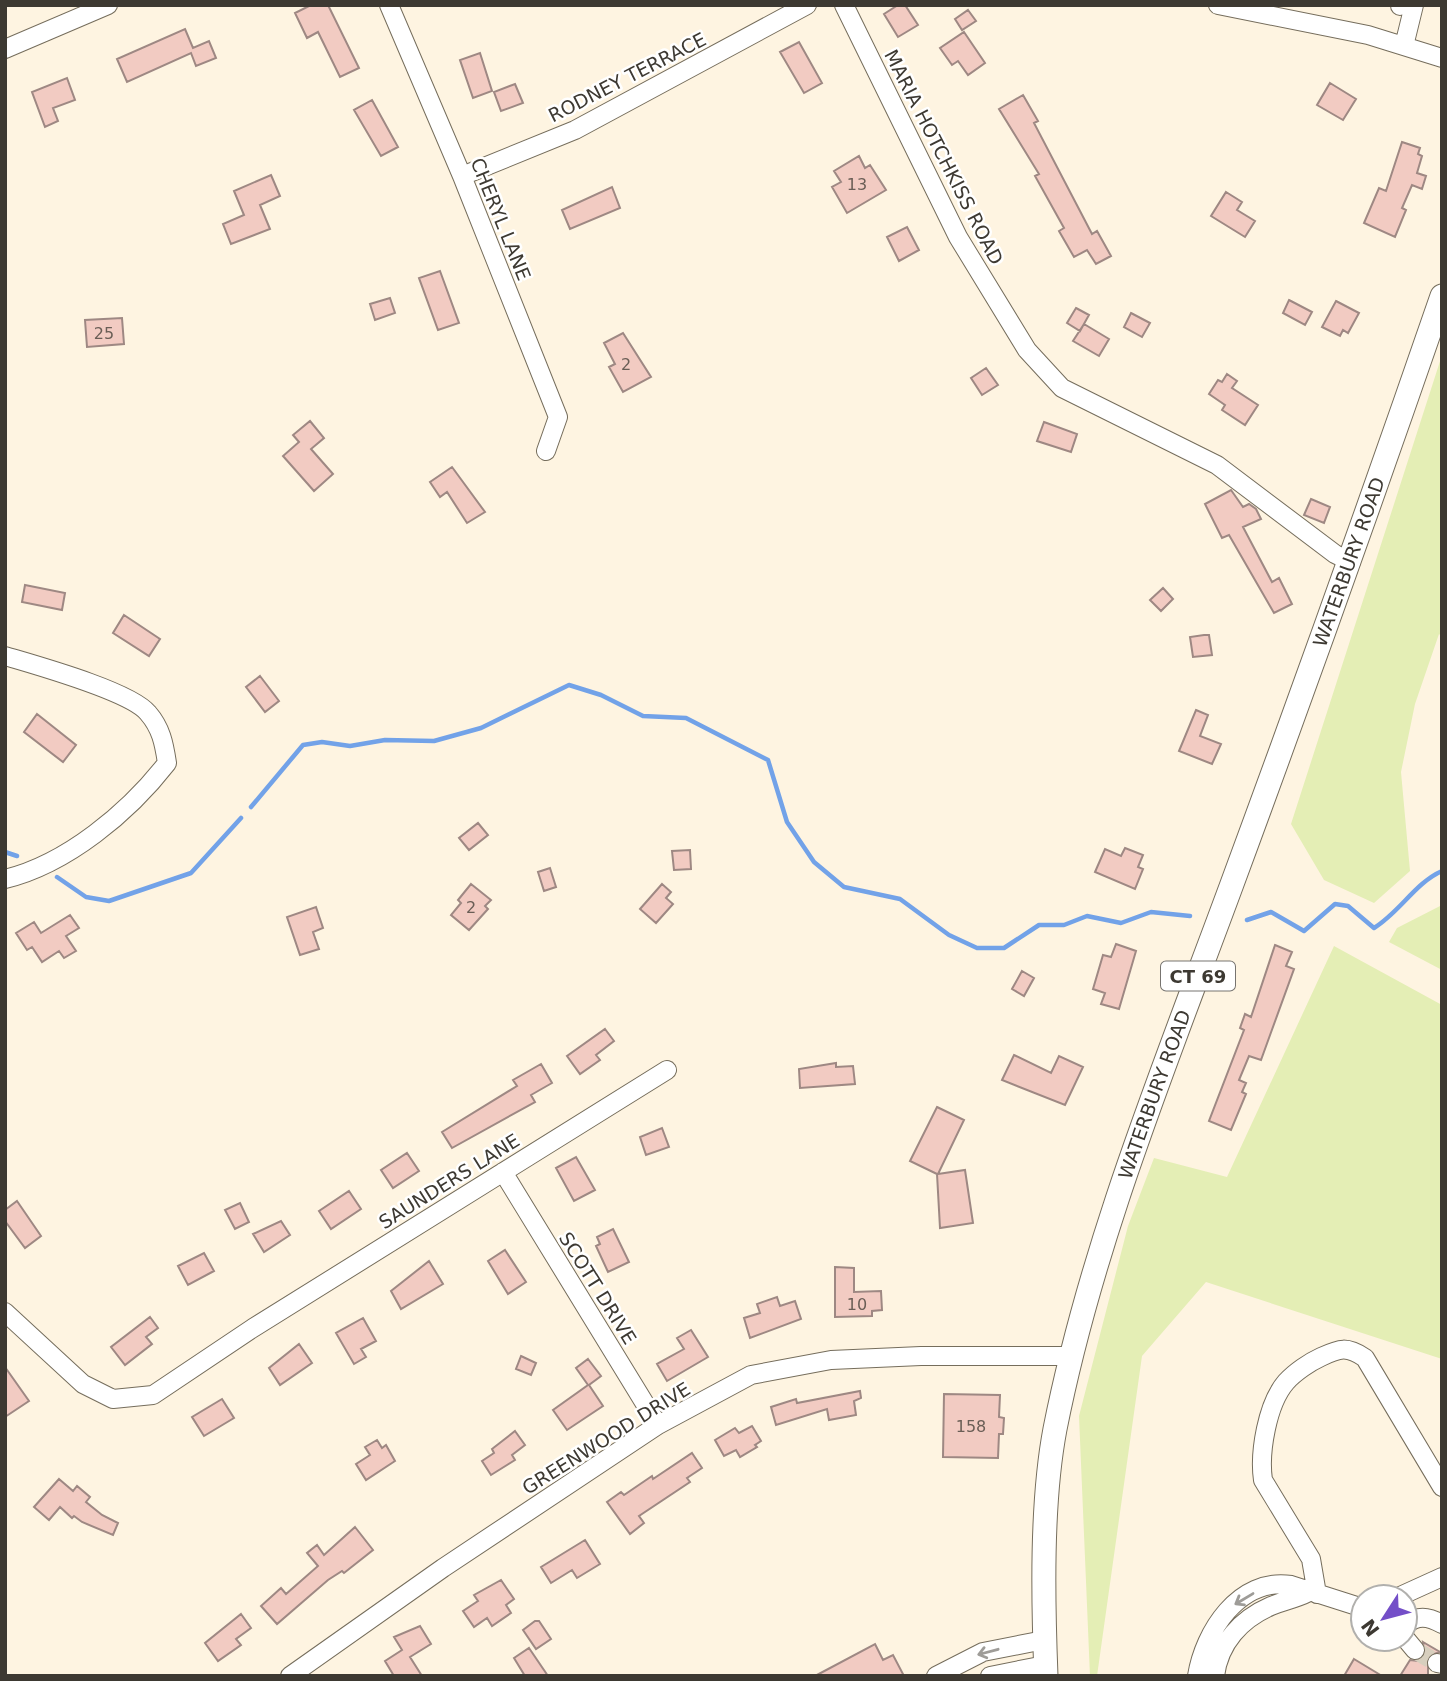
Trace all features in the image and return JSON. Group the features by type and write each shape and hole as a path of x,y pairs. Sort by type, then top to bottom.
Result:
{"main road":[{"name":"WATERBURY ROAD","path":"1046,1671 1044,1640 1048,1510 1054,1433 1072,1356 1121,1185 1351,562 1442,296"}],"street":[{"path":"5,49 108,5"},
{"name":"CHERYL LANE","path":"389,5 462,176 558,417 546,451"},
{"name":"RODNEY TERRACE","path":"462,176 575,130 807,5"},
{"name":"MARIA HOTCHKISS ROAD","path":"844,5 958,237 1027,350 1062,388 1217,465 1335,554 1351,562"},
{"path":"1218,5 1368,35 1442,58"},
{"path":"1404,46 1405,6"},
{"path":"5,656 85,680 146,710 163,736 167,763 139,794 84,840 34,869 5,879"},
{"name":"SAUNDERS LANE","path":"5,1312 83,1384 113,1399 153,1395 253,1328 667,1070"},
{"name":"SCOTT DRIVE","path":"503,1172 658,1425"},
{"path":"1312,1593 1311,1559 1263,1480 1261,1469 1271,1411 1285,1383 1314,1360 1340,1348 1352,1350 1365,1358 1442,1486"},
{"name":"GREENWOOD DRIVE","path":"290,1676 432,1575 658,1425 751,1376 831,1360 921,1356 1072,1356"},
{"path":"1419,1587 1442,1577"},
{"path":"1206,1675 1242,1623 1273,1605 1312,1593 1349,1604"},
{"path":"1419,1618 1428,1617 1442,1624"},
{"path":"936,1675 983,1652 1044,1640"},
{"path":"990,1676 1046,1671"}],"green space":[{"path":"1442,355 1442,637 1439,634 1415,704 1401,772 1410,871 1374,903 1324,880 1291,824"},
{"path":"1442,905 1442,970 1389,942 1397,928"},
{"path":"1334,946 1442,1005 1442,1359 1206,1282 1142,1356 1097,1676 1090,1676 1079,1416 1128,1226 1154,1158 1227,1177"}],"building":[{"path":"311,5 328,5 359,68 340,77 318,32 307,38 295,13"},
{"path":"898,5 905,5 918,25 898,37 884,14"},
{"path":"968,10 976,21 962,30 955,19"},
{"path":"185,29 193,48 209,41 216,58 196,66 191,53 127,82 117,59"},
{"path":"964,32 985,63 968,75 958,61 952,65 940,48"},
{"path":"799,42 822,83 804,93 780,52"},
{"path":"480,53 492,91 473,98 460,60"},
{"path":"67,78 75,100 53,108 58,121 45,127 32,92"},
{"path":"1330,83 1356,99 1343,120 1317,105"},
{"path":"515,84 523,103 501,111 494,92"},
{"path":"1023,95 1038,121 1034,123 1092,234 1097,231 1111,256 1096,264 1087,250 1074,257 1059,231 1064,228 1035,176 1039,174 999,109"},
{"path":"372,100 398,147 381,156 354,110"},
{"path":"1402,142 1420,148 1418,154 1422,156 1417,173 1426,176 1422,189 1412,185 1402,208 1406,210 1395,237 1364,223 1379,188 1386,191"},
{"path":"859,156 865,168 870,165 886,190 847,213 832,187 841,182 834,171"},
{"path":"271,175 280,196 260,205 270,229 231,244 223,224 244,215 234,191"},
{"path":"612,187 620,208 570,229 562,210"},
{"path":"1226,192 1242,202 1237,210 1255,221 1245,237 1211,216"},
{"path":"907,227 919,250 899,261 887,237"},
{"path":"440,271 459,323 438,330 419,278"},
{"path":"390,298 395,313 375,320 370,304"},
{"path":"1289,300 1312,312 1305,325 1283,313"},
{"path":"1336,301 1359,313 1348,333 1343,330 1340,336 1322,327"},
{"path":"1076,308 1089,315 1080,331 1067,323"},
{"path":"1131,313 1150,323 1142,337 1124,327"},
{"path":"122,318 124,344 87,347 85,320"},
{"path":"1084,324 1109,339 1099,356 1073,341"},
{"path":"623,333 651,377 623,392 609,367 615,364 604,343"},
{"path":"986,368 998,385 982,395 971,378"},
{"path":"1227,374 1237,381 1232,388 1258,405 1245,425 1222,410 1225,405 1209,394 1218,380 1222,382"},
{"path":"310,421 324,438 311,449 333,474 314,491 283,456 299,442 293,435"},
{"path":"1044,422 1077,434 1071,452 1037,441"},
{"path":"452,467 485,512 467,523 447,492 440,497 430,482"},
{"path":"1231,490 1243,507 1249,504 1256,509 1261,519 1243,527 1272,582 1279,578 1292,604 1274,613 1229,535 1222,538 1205,504"},
{"path":"1311,499 1330,507 1324,523 1304,515"},
{"path":"25,585 65,593 62,610 22,602"},
{"path":"1163,588 1173,599 1161,611 1150,600"},
{"path":"124,615 160,639 149,656 113,633"},
{"path":"1209,635 1212,655 1193,657 1190,637"},
{"path":"260,676 279,701 265,712 246,687"},
{"path":"1196,710 1208,715 1200,736 1221,744 1212,764 1179,751"},
{"path":"37,714 76,745 63,762 24,732"},
{"path":"478,823 488,835 469,850 459,838"},
{"path":"1125,848 1143,855 1138,867 1143,869 1135,889 1095,872 1105,849 1121,856"},
{"path":"690,850 691,869 674,870 672,851"},
{"path":"550,868 556,887 544,891 538,872"},
{"path":"471,884 491,900 485,906 488,909 469,930 451,915 461,903 458,900"},
{"path":"662,884 671,892 666,898 673,904 656,923 640,909"},
{"path":"316,907 323,928 313,932 319,949 300,955 287,917"},
{"path":"70,915 79,928 66,936 76,951 64,958 59,951 42,962 32,947 27,950 16,933 34,922 41,933"},
{"path":"1116,944 1136,951 1119,1009 1101,1004 1105,993 1093,989 1103,955 1111,957"},
{"path":"1275,945 1292,952 1286,966 1294,969 1261,1060 1249,1056 1239,1080 1246,1083 1242,1092 1246,1094 1231,1130 1209,1121 1244,1030 1240,1028 1245,1014 1251,1017"},
{"path":"1022,971 1034,978 1024,996 1012,989"},
{"path":"605,1029 614,1041 596,1055 600,1060 580,1074 567,1056"},
{"path":"1014,1055 1051,1073 1059,1056 1083,1067 1065,1105 1002,1080"},
{"path":"836,1063 836,1067 853,1066 855,1084 800,1088 799,1069"},
{"path":"541,1064 552,1083 531,1095 535,1102 452,1148 442,1132 517,1086 513,1080"},
{"path":"937,1107 964,1120 938,1174 965,1170 973,1223 940,1228 937,1174 910,1161"},
{"path":"662,1128 669,1147 646,1155 640,1137"},
{"path":"407,1153 419,1171 393,1188 381,1170"},
{"path":"576,1157 595,1190 574,1201 556,1168"},
{"path":"349,1191 361,1209 331,1229 319,1211"},
{"path":"17,1201 41,1236 25,1248 5,1221 5,1210"},
{"path":"240,1203 249,1222 235,1229 225,1210"},
{"path":"281,1221 290,1235 264,1252 253,1234"},
{"path":"613,1229 629,1262 608,1272 596,1246 600,1244 597,1237"},
{"path":"505,1250 526,1282 508,1294 488,1261"},
{"path":"204,1253 214,1271 188,1285 178,1266"},
{"path":"429,1261 443,1284 401,1309 391,1291"},
{"path":"835,1267 854,1268 854,1292 881,1291 882,1310 872,1311 872,1316 835,1317"},
{"path":"777,1297 780,1306 795,1301 801,1319 750,1338 744,1318 760,1313 757,1304"},
{"path":"150,1317 158,1328 146,1337 152,1344 125,1365 111,1347"},
{"path":"363,1318 376,1341 361,1349 366,1357 354,1364 336,1333"},
{"path":"691,1330 708,1357 667,1381 657,1364 684,1349 677,1338"},
{"path":"299,1344 312,1363 280,1385 269,1368"},
{"path":"521,1356 536,1363 531,1375 516,1369"},
{"path":"588,1359 601,1376 589,1385 603,1406 567,1430 553,1410 588,1385 576,1368"},
{"path":"5,1367 29,1401 5,1417"},
{"path":"860,1391 861,1398 854,1401 856,1415 829,1420 827,1409 776,1425 771,1407 796,1399 797,1403"},
{"path":"944,1394 1000,1395 999,1417 1004,1418 1003,1434 999,1434 998,1458 943,1457"},
{"path":"222,1399 234,1418 204,1436 192,1417"},
{"path":"752,1426 761,1441 755,1445 757,1447 740,1457 736,1450 724,1456 715,1440 735,1428 739,1433"},
{"path":"515,1431 525,1445 512,1455 515,1460 491,1475 482,1461 494,1453 492,1449"},
{"path":"377,1440 382,1448 386,1445 395,1461 366,1480 356,1464 370,1455 365,1447"},
{"path":"692,1453 702,1468 687,1478 690,1482 639,1516 644,1523 630,1534 607,1502 621,1492 624,1495 652,1476 653,1479"},
{"path":"59,1479 73,1491 77,1486 90,1497 86,1502 118,1523 113,1535 74,1516 72,1518 60,1507 49,1520 34,1507"},
{"path":"355,1527 373,1550 344,1573 342,1571 328,1580 277,1624 261,1606 281,1588 286,1594 318,1566 307,1553 317,1545 324,1555"},
{"path":"585,1540 600,1564 577,1578 572,1570 551,1583 541,1567"},
{"path":"501,1580 514,1599 506,1605 511,1613 492,1626 487,1618 474,1627 463,1611 478,1601 474,1595"},
{"path":"241,1614 251,1628 236,1639 241,1645 218,1661 205,1643"},
{"path":"539,1621 551,1639 536,1649 523,1630"},
{"path":"420,1626 431,1644 410,1657 422,1676 394,1676 385,1661 402,1650 394,1637"},
{"path":"1423,1642 1440,1652 1428,1656 1428,1676 1400,1676 1410,1660 1418,1661 1425,1655"},
{"path":"875,1644 883,1660 893,1655 904,1676 815,1676"},
{"path":"529,1648 548,1676 525,1676 514,1658"},
{"path":"1354,1659 1382,1676 1344,1676"}],"waterway":[{"path":"251,807 303,745 322,742 350,746 385,740 434,741 481,728 569,685 601,695 643,716 686,718 768,760 787,822 814,862 844,887 900,899 949,935 977,948 1004,948 1039,925 1064,925 1087,916 1121,923 1151,912 1190,916"},
{"path":"57,877 86,897 109,901 191,873 241,818"},
{"path":"5,852 17,856"},
{"path":"1247,920 1271,912 1304,931 1335,904 1348,906 1374,928 1432,876 1442,871"}],"tunnel":[{"path":"1419,1652 1437,1663"}]}
